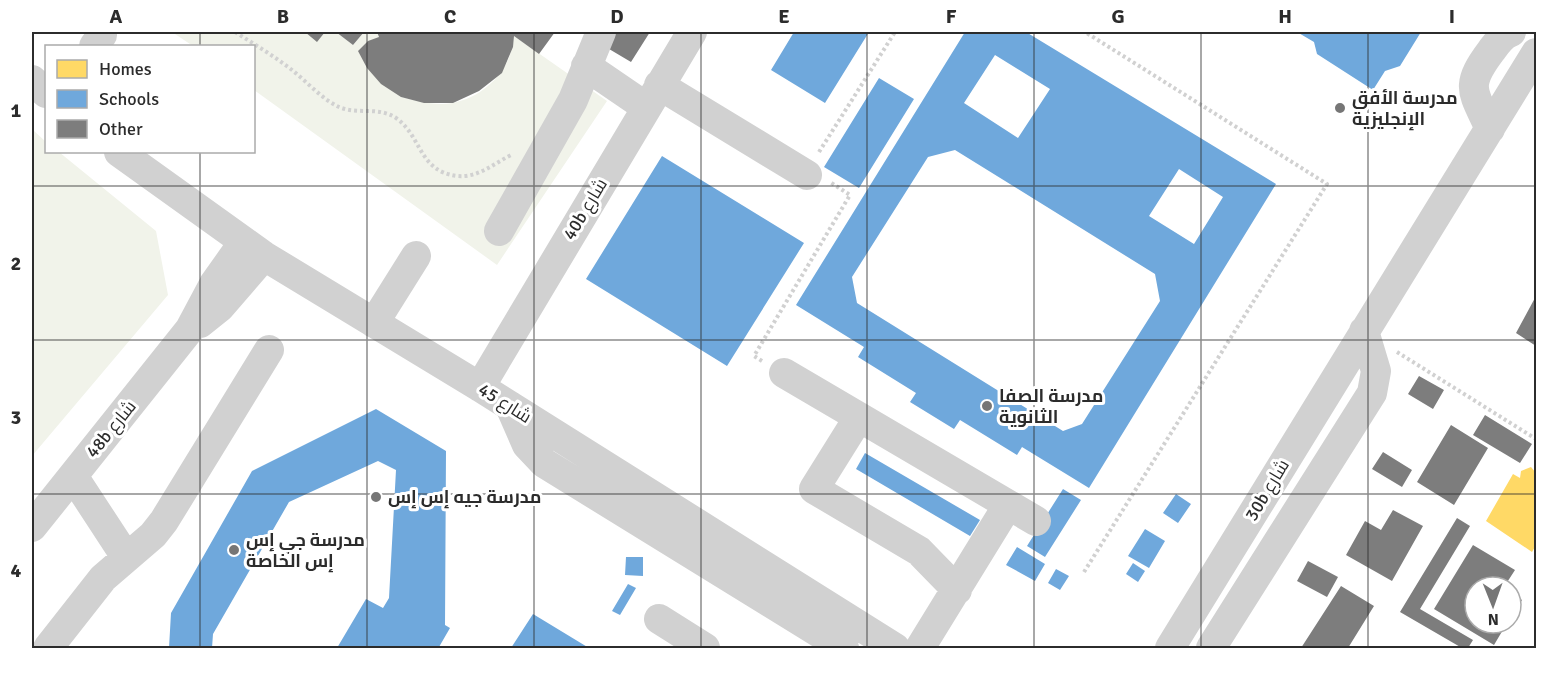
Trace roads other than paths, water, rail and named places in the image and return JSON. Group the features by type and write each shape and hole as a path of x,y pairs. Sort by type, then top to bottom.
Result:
{"street":[{"path":"499,231 573,100 601,32"},
{"name":"40b شارع","path":"480,387 692,32"},
{"path":"1490,129 1473,89 1473,77 1501,38 1511,32"},
{"path":"1523,32 1536,35"},
{"path":"586,66 816,171"},
{"name":"30b شارع","path":"1170,648 1490,129 1532,72"},
{"path":"32,80 45,92"},
{"name":"شارع 45","path":"120,153 254,249 480,387 895,648"},
{"name":"48b شارع","path":"32,527 190,329 214,284 254,249"},
{"path":"374,323 416,256"},
{"name":"30b شارع","path":"1211,648 1372,393 1376,371 1364,331"},
{"path":"48,648 103,578 153,535 164,521 269,350"},
{"path":"784,373 1036,521"},
{"path":"510,406 527,445 544,463 844,648"},
{"path":"859,417 814,489 919,551 957,590"},
{"path":"73,477 126,557"},
{"path":"920,648 1008,505"},
{"path":"659,619 705,648"}],"place":[{"name":"مدرسة الأفق الإنجليزية","path":"1340,108"},
{"name":"مدرسة الصفا الثانوية","path":"987,406"},
{"name":"مدرسة جيه إس إس","path":"376,497"},
{"name":"مدرسة جي إس إس الخاصة","path":"234,550"}]}
